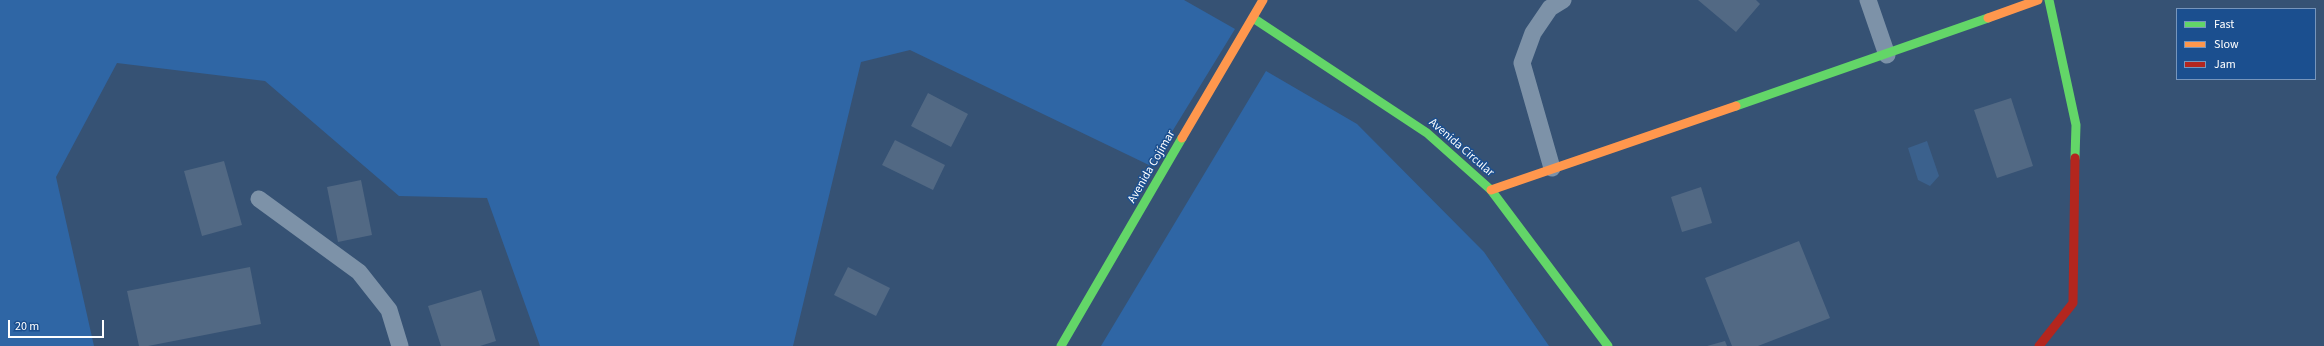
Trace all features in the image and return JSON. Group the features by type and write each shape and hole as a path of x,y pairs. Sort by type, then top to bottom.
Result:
{"street":[{"name":"Avenida Cojímar","path":"1061,346 1263,0"},
{"path":"1491,190 1887,54 2038,0"},
{"path":"2039,346 2072,304 2076,125 2049,0"},
{"name":"Avenida Circular","path":"1253,18 1427,133 1491,190 1608,346"}],"lane":[{"path":"1552,168 1522,63 1533,33 1550,8 1563,0"},
{"path":"1868,0 1887,54"},
{"path":"259,199 359,272 389,310 400,346"}],"shaded area":[{"path":"0,0 1184,0 1235,29 1151,166 910,50 861,62 793,346 540,346 487,198 399,196 265,81 117,63 56,177 94,346 0,346"},
{"path":"1266,71 1357,124 1484,252 1549,346 1101,346"},
{"path":"1927,141 1939,176 1930,186 1918,180 1908,148"}],"building":[{"path":"1698,0 1756,0 1760,4 1736,32"},
{"path":"928,93 968,114 951,147 911,126"},
{"path":"2011,98 2033,166 1997,178 1974,110"},
{"path":"895,140 945,165 933,190 882,165"},
{"path":"224,161 242,225 202,236 184,171"},
{"path":"361,180 372,235 338,242 327,187"},
{"path":"1701,187 1712,223 1682,232 1671,197"},
{"path":"1799,241 1830,318 1758,346 1732,346 1705,278"},
{"path":"250,267 261,324 148,346 139,346 127,291"},
{"path":"848,267 890,288 876,316 834,295"},
{"path":"481,290 496,341 480,346 441,346 428,306"},
{"path":"1725,341 1727,346 1707,346"}],"traffic: fast":[{"path":"2049,0 2076,125 2075,158"},
{"path":"1253,18 1427,133 1491,190 1608,346"},
{"path":"1736,106 1988,18"},
{"path":"1061,346 1182,138"}],"traffic: slow":[{"path":"1182,138 1263,0"},
{"path":"1988,18 2038,0"},
{"path":"1491,190 1736,106"}],"traffic: jam":[{"path":"2039,346 2073,303 2075,158"}]}
